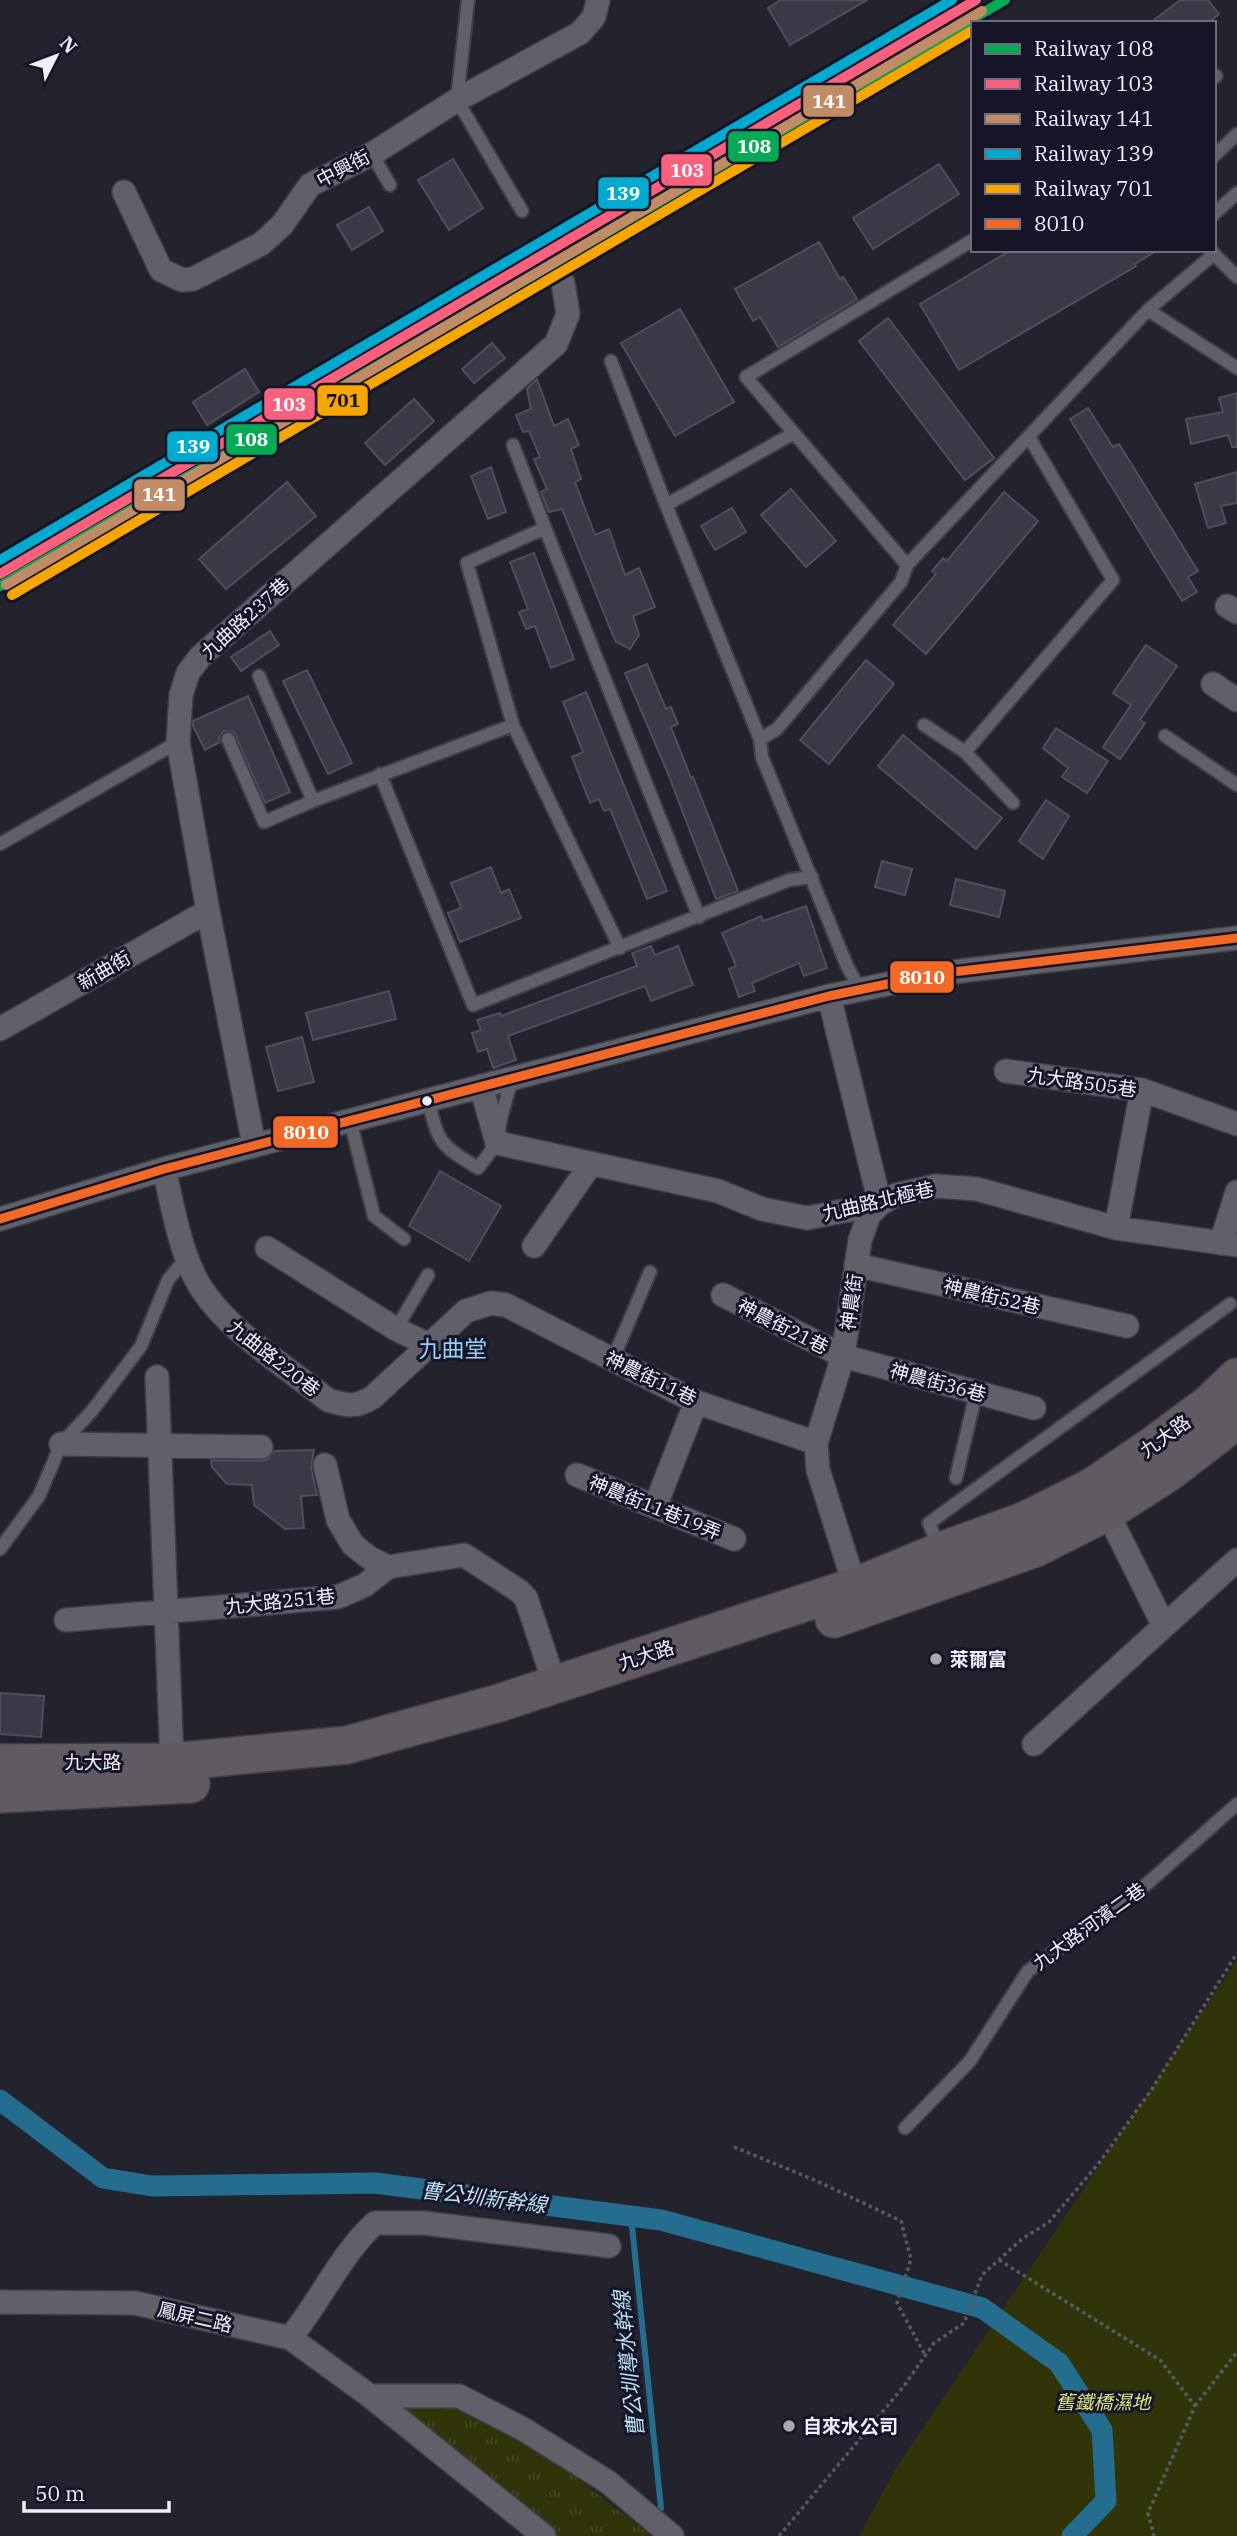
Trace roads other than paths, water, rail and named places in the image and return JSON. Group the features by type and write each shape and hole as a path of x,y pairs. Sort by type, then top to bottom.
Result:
{"main road":[{"name":"九大路","path":"0,1794 172,1786 353,1770 563,1707 859,1598 940,1551 1026,1520 1092,1487 1210,1403 1237,1377"},
{"name":"九大路","path":"0,1763 172,1762 347,1745 1036,1548 1107,1512 1168,1473 1237,1420"}],"street":[{"name":"中興街","path":"124,192 161,270 182,280 193,279 261,244 282,225 310,185 372,153 457,100 580,33 594,16 598,0"},
{"name":"九曲路237巷","path":"254,1145 178,742 181,695 188,673 200,657 556,344 568,314 563,284"},
{"path":"1213,684 1237,700"},
{"name":"新曲街","path":"0,1029 208,911"},
{"path":"0,1219 163,1169 829,996 936,974 1237,938"},
{"path":"829,996 880,1204"},
{"name":"九大路505巷","path":"1006,1071 1142,1090 1237,1124"},
{"path":"481,1086 497,1143"},
{"path":"1116,1228 1142,1090"},
{"name":"九曲路北極巷","path":"497,1143 718,1191 762,1209 807,1218 880,1204 896,1195 936,1186 977,1189 1116,1228 1229,1244"},
{"path":"534,1246 591,1164"},
{"name":"九曲路220巷","path":"163,1169 187,1258 205,1295 222,1317 328,1400 346,1406 361,1405 466,1311 491,1303"},
{"path":"1229,1244 1237,1192"},
{"name":"神農街","path":"859,1598 818,1470 816,1443 843,1356 860,1240 869,1215 880,1204"},
{"path":"267,1248 396,1329 429,1345"},
{"name":"神農街52巷","path":"856,1265 1127,1326"},
{"name":"神農街21巷","path":"723,1295 843,1356"},
{"name":"神農街11巷","path":"491,1303 506,1305 696,1402 816,1443"},
{"name":"神農街36巷","path":"843,1356 1034,1408"},
{"path":"157,1377 172,1762"},
{"path":"655,1507 696,1402"},
{"path":"61,1444 261,1447"},
{"path":"325,1465 338,1520 353,1545 371,1559 388,1567 464,1555 519,1591 526,1598 555,1685"},
{"name":"神農街11巷19弄","path":"577,1475 734,1539"},
{"path":"1107,1512 1164,1626"},
{"path":"1034,1744 1237,1560"},
{"name":"九大路251巷","path":"66,1620 338,1597 365,1585 388,1567"},
{"path":"290,2338 310,2314 360,2236 375,2223 424,2223 609,2246"},
{"name":"鳳屏二路","path":"0,2302 135,2303 290,2338 370,2396 544,2536"},
{"path":"370,2396 459,2396 523,2429 608,2482 672,2536"}],"lane":[{"path":"468,0 457,100 522,211"},
{"path":"1216,154 1237,134"},
{"path":"372,153 390,185"},
{"path":"1216,212 1237,193"},
{"path":"907,565 746,377 971,241"},
{"path":"760,739 777,729 901,582 907,565 1148,310 1212,252 1237,277"},
{"path":"1148,310 1237,368"},
{"path":"611,361 760,739 762,757 847,966 860,990"},
{"path":"666,505 794,433"},
{"path":"965,752 1113,580 1029,437"},
{"path":"513,445 699,917"},
{"path":"545,528 467,563 513,725 620,948"},
{"path":"259,676 313,801"},
{"path":"228,739 264,822 380,774 513,725"},
{"path":"924,725 965,752 1013,803"},
{"path":"1165,736 1237,785"},
{"path":"0,844 178,742"},
{"path":"380,774 473,1005 789,880 812,877"},
{"path":"428,1100 437,1136 446,1149 478,1168 497,1143 512,1078"},
{"path":"350,1121 374,1216 404,1239"},
{"path":"0,1549 40,1496 61,1444 92,1411 141,1346 168,1280 187,1258"},
{"path":"613,1359 650,1272"},
{"path":"396,1329 428,1275"},
{"path":"940,1551 929,1523 1230,1304"},
{"path":"956,1478 976,1392"},
{"name":"九大路河濱二巷","path":"905,2128 970,2061 1028,1970 1148,1883 1237,1804"}],"waterway":[{"name":"曹公圳導水幹線","path":"0,2100 103,2178 152,2186 375,2183 661,2220 982,2308 1059,2363 1102,2430 1106,2501 1072,2536"},
{"name":"曹公圳導水幹線","path":"631,2216 661,2508"}],"rail line":[{"name":"139","path":"0,560 952,0"},
{"name":"103","path":"0,574 976,0"},
{"name":"108","path":"0,586 1005,0"},
{"name":"141","path":"6,585 982,11"},
{"name":"701","path":"12,595 971,31"}],"place":[{"name":"萊爾富","path":"936,1659"},
{"name":"自來水公司","path":"789,2426"}],"district":[{"name":"九曲堂","path":"453,1348"}],"water label":[{"name":"曹公圳新幹線","path":"484,2197"}],"park label":[{"name":"舊鐵橋濕地","path":"1103,2402"}]}
